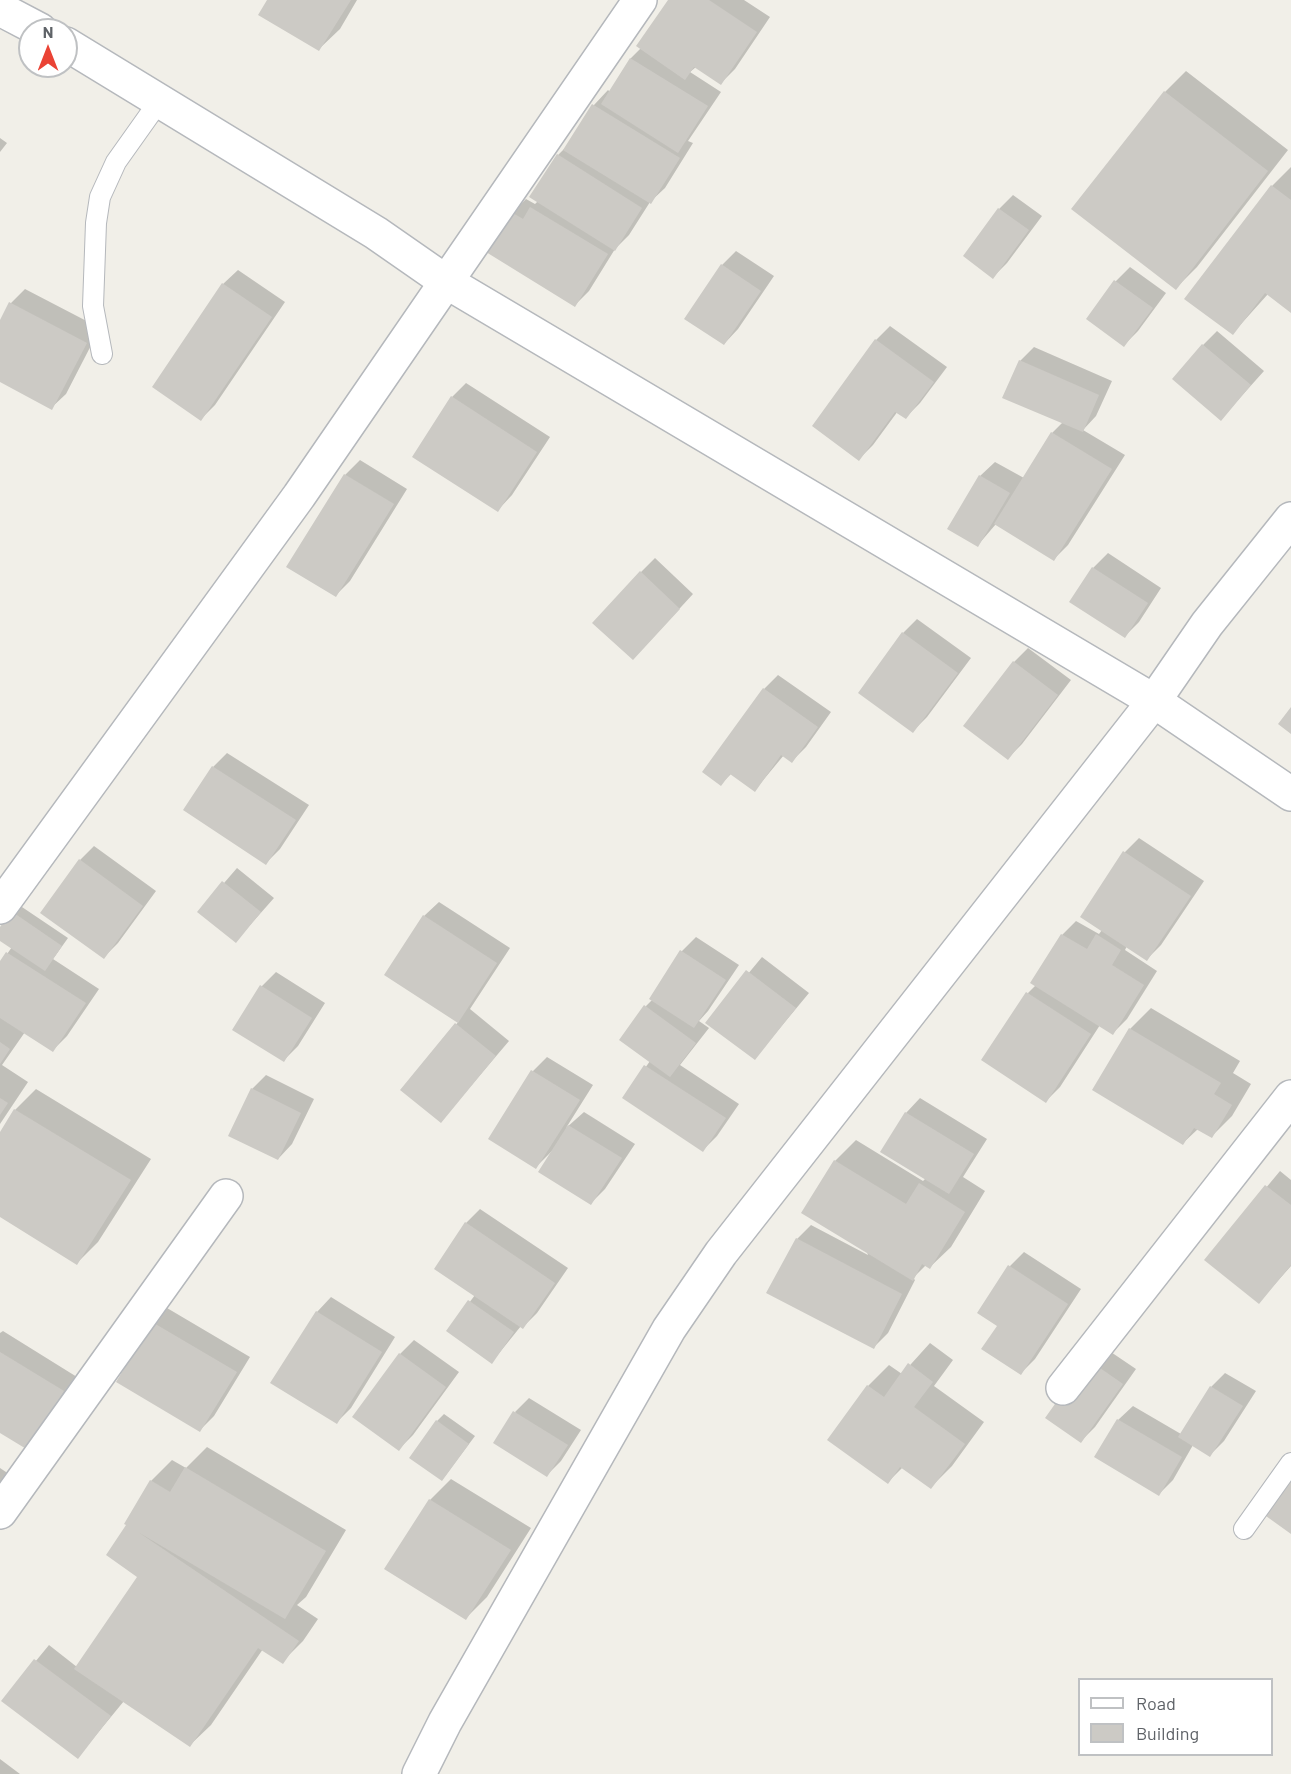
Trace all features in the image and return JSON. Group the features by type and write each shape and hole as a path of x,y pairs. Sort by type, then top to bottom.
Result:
{"street":[{"path":"0,907 299,496 640,0"},
{"path":"0,9 18,18"},
{"path":"78,51 376,233 446,281 1154,701 1291,794"},
{"path":"419,1774 445,1722 669,1329 695,1291 780,1176 1154,701 1207,624 1291,519"},
{"path":"1063,1388 1291,1097"},
{"path":"0,1512 226,1196"}],"lane":[{"path":"102,354 93,306 96,223 100,197 116,162 160,100"},
{"path":"1244,1529 1291,1464"}],"building":[{"path":"267,0 351,0 319,51 258,15"},
{"path":"668,0 709,0 757,32 721,85 694,67 685,80 636,46"},
{"path":"630,58 708,106 678,153 601,104"},
{"path":"1164,91 1268,171 1176,290 1071,209"},
{"path":"592,104 680,158 651,204 563,150"},
{"path":"557,154 642,208 615,251 529,197"},
{"path":"1271,185 1291,200 1291,313 1265,293 1233,335 1184,299"},
{"path":"530,207 608,254 575,307 486,252 511,212 523,219"},
{"path":"998,208 1029,230 993,279 963,256"},
{"path":"721,264 761,291 724,345 684,319"},
{"path":"1114,280 1153,308 1124,347 1086,319"},
{"path":"222,283 272,317 201,421 152,387"},
{"path":"9,302 87,343 52,410 0,382 0,320"},
{"path":"875,339 934,382 906,419 895,412 859,461 812,426"},
{"path":"1202,344 1251,385 1221,421 1172,379"},
{"path":"1019,360 1099,395 1083,432 1002,398"},
{"path":"451,396 537,452 498,512 412,457"},
{"path":"1051,432 1112,469 1054,561 994,524"},
{"path":"344,474 394,504 336,597 286,567"},
{"path":"979,475 1010,493 978,547 947,529"},
{"path":"1092,567 1148,603 1125,638 1069,602"},
{"path":"640,571 680,609 633,660 592,623"},
{"path":"902,632 958,673 913,733 858,693"},
{"path":"1013,661 1058,695 1008,760 963,726"},
{"path":"763,688 818,727 792,763 781,755 755,792 730,774 721,786 702,772"},
{"path":"1291,707 1291,734 1278,724"},
{"path":"212,766 296,820 266,865 183,810"},
{"path":"1123,851 1191,896 1147,961 1080,917"},
{"path":"79,859 143,906 104,959 40,913"},
{"path":"222,881 261,912 236,943 197,912"},
{"path":"11,911 62,946 45,971 0,941 0,927"},
{"path":"423,915 497,963 458,1023 384,975"},
{"path":"1061,934 1087,949 1096,934 1121,950 1112,965 1144,985 1113,1035 1030,983"},
{"path":"680,950 726,980 694,1028 649,999"},
{"path":"6,952 86,1003 53,1052 0,1018 0,961"},
{"path":"746,970 796,1008 755,1060 705,1023"},
{"path":"260,985 312,1018 284,1062 232,1030"},
{"path":"1026,992 1091,1034 1046,1103 981,1060"},
{"path":"644,1005 696,1043 670,1077 619,1040"},
{"path":"455,1023 496,1056 441,1123 400,1090"},
{"path":"1129,1028 1221,1083 1214,1094 1232,1105 1212,1138 1194,1128 1183,1145 1092,1090"},
{"path":"0,1042 10,1049 0,1064"},
{"path":"644,1065 726,1118 703,1152 622,1098"},
{"path":"531,1070 580,1100 536,1169 488,1139"},
{"path":"251,1088 301,1113 278,1160 228,1136"},
{"path":"0,1098 8,1103 0,1115"},
{"path":"14,1109 131,1180 77,1265 0,1217 0,1132"},
{"path":"905,1112 974,1154 949,1194 880,1152"},
{"path":"568,1125 622,1158 591,1205 538,1172"},
{"path":"834,1160 906,1204 919,1183 965,1212 930,1269 922,1264 913,1281 801,1213"},
{"path":"1265,1185 1291,1205 1291,1265 1259,1304 1204,1260"},
{"path":"465,1222 555,1283 523,1329 434,1269"},
{"path":"796,1238 902,1294 874,1349 766,1293"},
{"path":"1008,1265 1068,1304 1021,1375 981,1349 997,1326 977,1313"},
{"path":"468,1300 514,1332 492,1364 446,1331"},
{"path":"316,1311 382,1352 337,1424 270,1383"},
{"path":"152,1322 237,1372 200,1432 116,1382"},
{"path":"0,1352 64,1391 28,1450 0,1433"},
{"path":"399,1353 446,1387 399,1451 352,1417"},
{"path":"1087,1359 1123,1384 1081,1443 1045,1418"},
{"path":"908,1363 933,1382 914,1407 965,1444 931,1489 900,1467 888,1484 827,1440 867,1385 884,1397"},
{"path":"1210,1386 1243,1406 1210,1457 1178,1437"},
{"path":"513,1411 568,1445 547,1477 493,1443"},
{"path":"1117,1419 1182,1457 1159,1496 1094,1457"},
{"path":"436,1420 469,1444 442,1481 409,1458"},
{"path":"185,1467 326,1551 285,1619 138,1532 299,1641 283,1664 258,1648 190,1747 74,1669 137,1577 106,1555 126,1525 124,1524 150,1480 170,1492"},
{"path":"1291,1468 1291,1534 1259,1511"},
{"path":"429,1499 511,1550 466,1620 384,1569"},
{"path":"34,1659 111,1716 78,1759 1,1701"}]}
